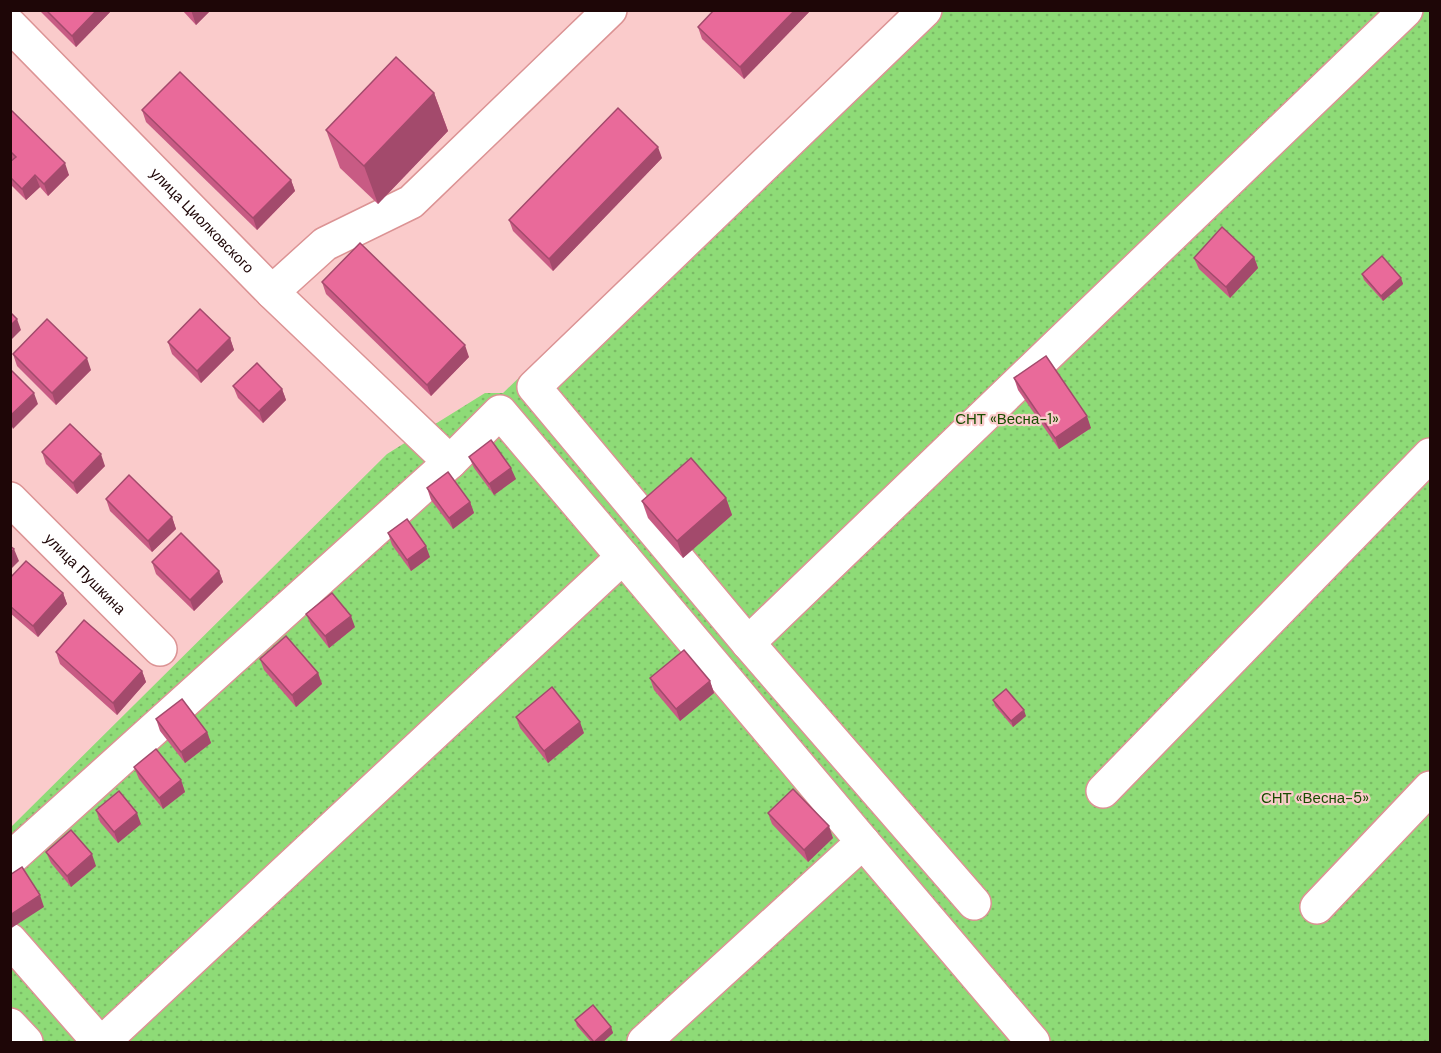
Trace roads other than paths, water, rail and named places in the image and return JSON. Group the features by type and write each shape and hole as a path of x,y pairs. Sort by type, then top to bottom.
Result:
{"street":[{"path":"272,292 325,244 411,202 610,10"},
{"path":"925,10 534,387 748,643 974,903"},
{"path":"748,643 1406,10"},
{"name":"улица Циолковского","path":"10,25 272,292 450,462"},
{"path":"10,859 450,462 500,411 1033,1042"},
{"path":"1103,791 1431,455"},
{"name":"улица Пушкина","path":"10,499 160,649"},
{"path":"10,940 101,1042 622,557"},
{"path":"1317,907 1431,788"},
{"path":"644,1042 863,843"},
{"path":"10,1024 26,1042"}],"park label":[{"name":"СНТ «Весна-1»","path":"1007,419"},
{"name":"СНТ «Весна-5»","path":"1315,798"}]}
